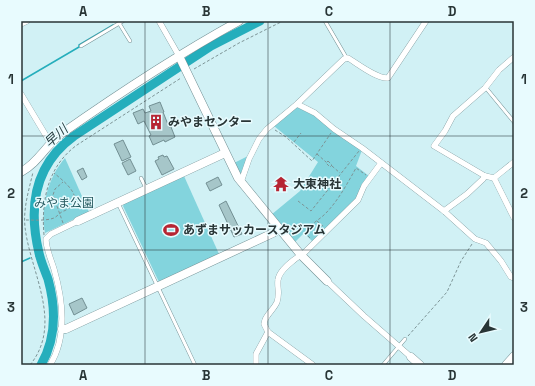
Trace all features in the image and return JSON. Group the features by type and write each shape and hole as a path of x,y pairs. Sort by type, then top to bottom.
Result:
{"street":[{"path":"21,24 27,21"},
{"path":"159,21 179,57 236,176 301,255 327,281 420,365"},
{"path":"21,172 36,161 59,135 179,57 239,21"},
{"path":"241,182 249,159 259,139 272,125 297,104 346,57 374,74 388,78 426,21"},
{"path":"494,178 485,176 434,146 445,131 453,116 485,88 499,70 514,57"},
{"path":"21,94 51,144"},
{"path":"297,104 315,113 334,129 362,148 444,211 475,239 488,245 501,261 511,277 514,278"},
{"path":"50,365 58,349 62,329 62,312 58,282 45,240 51,234 78,221 226,153"},
{"path":"494,178 514,162"},
{"path":"313,365 305,363 268,332 264,324 265,320 278,301 278,278 297,257 301,255 358,200 364,186 381,163"},
{"path":"444,211 467,194 485,176"},
{"path":"494,178 514,218"},
{"path":"62,329 66,329 158,287 279,229"},
{"path":"256,365 256,354 268,332"},
{"path":"506,365 514,356"}],"lane":[{"path":"81,46 123,21"},
{"path":"325,21 346,57"},
{"path":"120,23 130,41"},
{"path":"485,88 514,122"},
{"path":"141,178 146,190"},
{"path":"118,203 195,365"},
{"path":"383,365 405,339"}],"path":[{"path":"44,235 42,220 45,192 53,172 60,161 72,149 187,74 239,43 283,21"},
{"path":"272,125 273,129 286,137 312,161 332,132"},
{"path":"293,143 301,133"},
{"path":"298,201 311,211 362,148"},
{"path":"317,154 327,162 328,161 341,174"},
{"path":"313,241 306,234 306,231 312,223 327,211 343,191 356,168 367,176 364,180"},
{"path":"30,365 42,345 45,321 42,299 27,238 26,200 33,170"},
{"path":"26,220 51,219 70,208 74,203 75,199 72,191 53,172"},
{"path":"64,182 56,189 54,193 54,201 64,225"},
{"path":"317,220 325,228"},
{"path":"405,339 447,292 465,252 475,239"}],"green space":[{"path":"297,107 315,115 362,150 356,166 369,176 356,199 313,242 304,233 294,243 271,215 300,191 318,162 274,126"},
{"path":"248,156 241,176 234,163"},
{"name":"みやま公園","path":"65,158 89,212 45,233 44,213 47,193 54,174"},
{"name":"あずまサッカースタジアム","path":"184,176 219,254 159,282 123,206 124,204"}],"building":[{"name":"みやまセンター","path":"160,102 169,127 171,127 175,137 165,142 164,140 153,145 149,136 151,135 144,121 138,124 133,113 143,109 145,113 151,111 149,106"},
{"path":"123,140 131,157 122,161 114,144"},
{"path":"163,155 164,157 167,156 174,169 162,175 155,161 159,159 158,157"},
{"path":"130,159 136,171 128,175 122,163"},
{"path":"83,168 87,177 82,180 77,171"},
{"path":"218,177 222,185 210,191 206,183"},
{"path":"226,201 242,234 234,237 219,205"},
{"path":"82,298 87,308 74,315 69,304"}],"waterway":[{"name":"早川","path":"41,365 50,345 53,312 51,290 40,256 34,219 37,188 42,174 50,160 61,147 74,136 211,46 260,21"},
{"path":"21,81 113,25"},
{"path":"21,262 30,258"}],"place":[{"name":"みやまセンター","path":"156,122"},
{"name":"大東神社","path":"281,184"},
{"name":"あずまサッカースタジアム","path":"171,230"}]}
